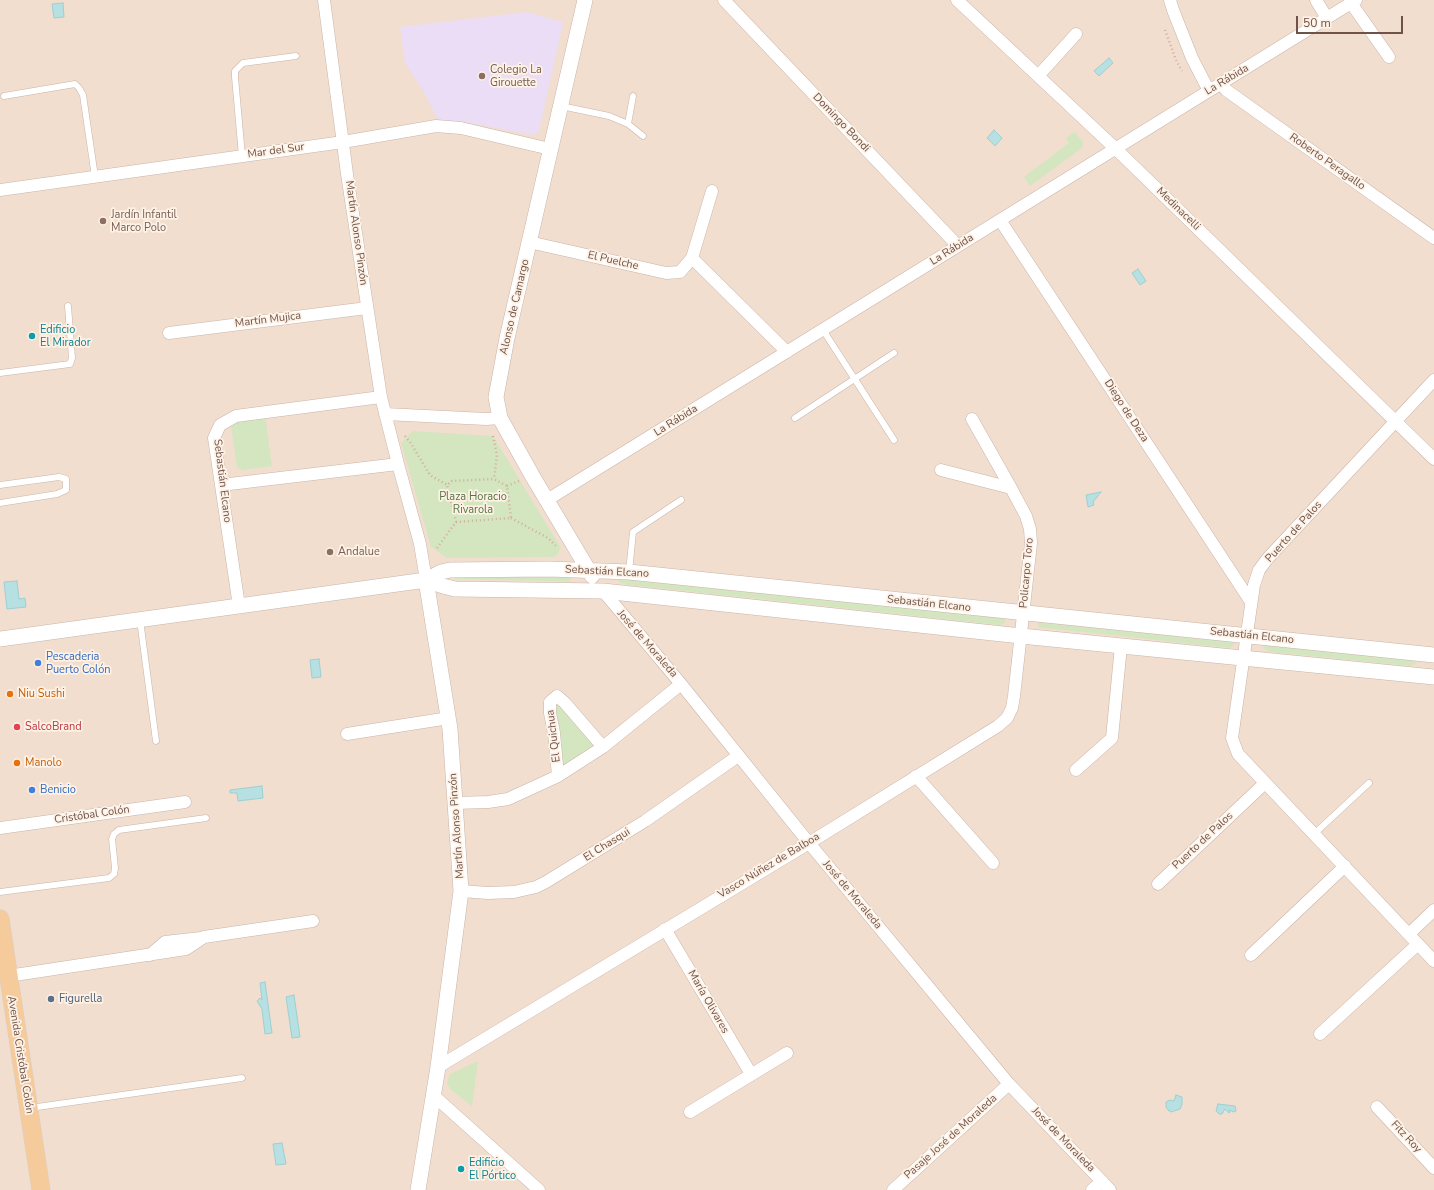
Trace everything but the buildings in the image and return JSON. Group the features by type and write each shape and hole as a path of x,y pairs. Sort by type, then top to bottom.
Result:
{"main road":[{"name":"Avenida Cristóbal Colón","path":"0,919 41,1190"}],"street":[{"name":"Martín Alonso Pinzón","path":"324,0 343,142 381,398 420,544 449,718 461,891 438,1066 418,1190"},
{"name":"Alonso de Camargo","path":"585,0 499,375 496,397 500,418 579,556 603,591"},
{"name":"Domingo Bondi","path":"724,0 958,246"},
{"name":"Medinacelli","path":"957,0 1116,149 1434,459"},
{"path":"1170,0 1192,58 1209,91"},
{"path":"1316,0 1327,18"},
{"name":"La Rábida","path":"547,500 1354,2"},
{"path":"1354,2 1389,57"},
{"path":"1038,76 1076,34"},
{"name":"Roberto Peragallo","path":"1222,84 1226,90 1434,238"},
{"name":"Mar del Sur","path":"0,190 343,142 436,126 461,128 550,149"},
{"name":"El Puelche","path":"529,242 666,273 680,272 692,258 712,191"},
{"name":"Diego de Deza","path":"1000,220 1252,602"},
{"path":"692,258 787,352"},
{"name":"Martín Mujica","path":"169,333 367,308"},
{"name":"Puerto de Palos","path":"1434,380 1268,558 1259,570 1254,585 1232,738 1238,754 1434,961"},
{"name":"Sebastián Elcano","path":"239,606 214,438 220,425 236,416 381,398"},
{"path":"385,414 486,419 500,418"},
{"name":"Policarpo Toro","path":"972,419 1012,488 1026,516 1030,529 1031,543 1023,614"},
{"path":"221,485 398,464"},
{"path":"941,470 1012,488"},
{"name":"Sebastián Elcano","path":"0,639 426,580 441,572 450,570 587,569 629,572 1430,655"},
{"name":"Sebastián Elcano","path":"426,580 455,589 603,591 1021,636 1429,676"},
{"name":"José de Moraleda","path":"603,591 1009,1084 1110,1190"},
{"name":"Vasco Núñez de Balboa","path":"438,1066 809,843 998,726 1007,718 1012,708 1023,614"},
{"path":"1076,770 1112,738 1121,646"},
{"path":"1429,676 1430,655"},
{"name":"El Quichua","path":"455,803 488,802 508,798 558,776 603,747 681,684"},
{"name":"El Quichua","path":"558,776 554,733 550,713 550,702 557,696 565,703 603,747"},
{"path":"347,734 449,718"},
{"name":"El Chasqui","path":"461,891 488,893 514,892 536,887 645,821 738,756"},
{"path":"916,776 993,863"},
{"name":"Puerto de Palos","path":"1158,884 1265,783"},
{"name":"Cristóbal Colón","path":"0,828 185,802"},
{"path":"1251,955 1344,866"},
{"path":"1409,934 1434,910"},
{"path":"8,976 186,949 204,937 313,921"},
{"name":"María Olivares","path":"665,929 751,1074"},
{"path":"1320,1034 1418,944"},
{"path":"690,1112 787,1053"},
{"name":"Pasaje José de Moraleda","path":"893,1190 1009,1084"},
{"path":"433,1095 539,1190"},
{"name":"Fitz Roy","path":"1377,1107 1434,1168"},
{"path":"1092,1190 1102,1181"}],"lane":[{"path":"242,156 235,71 243,63 296,56"},
{"path":"4,96 75,84 83,95 95,177"},
{"path":"628,124 634,96"},
{"path":"561,106 609,116 628,124 643,136"},
{"path":"0,373 70,364 72,358 68,306"},
{"path":"823,330 894,440"},
{"path":"795,418 894,353"},
{"path":"0,485 59,477 66,479 66,490 57,494 0,503"},
{"path":"629,572 633,532 681,500"},
{"path":"140,620 156,741"},
{"path":"1314,834 1368,783"},
{"path":"0,892 109,878 114,874 115,868 112,839 114,834 119,830 206,818"},
{"path":"28,1108 242,1078"}],"path":[{"path":"385,414 410,442 430,475 446,485 456,522"},
{"path":"492,433 497,455 494,479"},
{"path":"446,485 452,481 494,479 506,486 511,518"},
{"path":"437,548 456,522 511,518 548,538 565,555 579,556"}],"shaded area":[{"path":"0,0 1434,0 1434,1190 0,1190"},
{"name":"Colegio La Girouette","path":"526,12 563,22 539,131 533,135 465,122 439,122 425,94 405,63 400,27"}],"green space":[{"path":"1075,132 1083,142 1082,148 1030,186 1024,177 1069,143 1066,138"},
{"path":"265,414 272,466 243,470 237,468 231,425 238,420"},
{"name":"Plaza Horacio Rivarola","path":"413,431 493,436 561,548 555,557 447,558 431,547 401,443"},
{"path":"453,575 573,577 569,581 546,581 456,579 452,577"},
{"path":"619,577 1006,618 1004,624 1000,625 630,585 621,583 619,581"},
{"path":"1039,620 1232,641 1234,645 1230,648 1040,628 1038,625"},
{"path":"1265,643 1415,660 1416,663 1410,666 1270,652 1264,648"},
{"path":"557,701 597,747 562,769 553,704"},
{"path":"478,1061 472,1106 450,1089 447,1082 450,1074"}],"water":[{"path":"63,3 64,17 54,18 52,4"},
{"path":"1109,58 1113,63 1099,76 1094,71"},
{"path":"994,130 1002,138 995,146 987,138"},
{"path":"1138,269 1146,281 1140,285 1132,273"},
{"path":"1101,492 1093,502 1094,505 1088,507 1086,495"},
{"path":"17,581 19,599 25,598 26,607 7,609 4,582"},
{"path":"319,659 321,677 312,678 310,660"},
{"path":"262,786 263,798 238,801 237,793 230,793 230,790"},
{"path":"265,982 272,1033 265,1034 262,1009 257,1001 260,998 262,1000 260,983"},
{"path":"294,995 300,1037 292,1038 286,997"},
{"path":"1176,1095 1182,1097 1182,1104 1180,1109 1171,1112 1166,1107 1166,1102 1170,1100 1174,1101"},
{"path":"1218,1104 1235,1106 1236,1111 1234,1112 1229,1110 1229,1113 1225,1109 1222,1114 1219,1114 1216,1111"},
{"path":"282,1143 286,1164 276,1165 273,1144"}],"place":[{"name":"Colegio La Girouette","path":"482,76"},
{"name":"Jardín Infantil Marco Polo","path":"103,221"},
{"name":"Edificio El Mirador","path":"32,336"},
{"name":"Andalue","path":"330,552"},
{"name":"Pescaderia Puerto Colón","path":"38,663"},
{"name":"Niu Sushi","path":"10,694"},
{"name":"SalcoBrand","path":"17,727"},
{"name":"Manolo","path":"17,763"},
{"name":"Benicio","path":"32,790"},
{"name":"Figurella","path":"51,999"},
{"name":"Edificio El Pórtico","path":"461,1169"}]}
